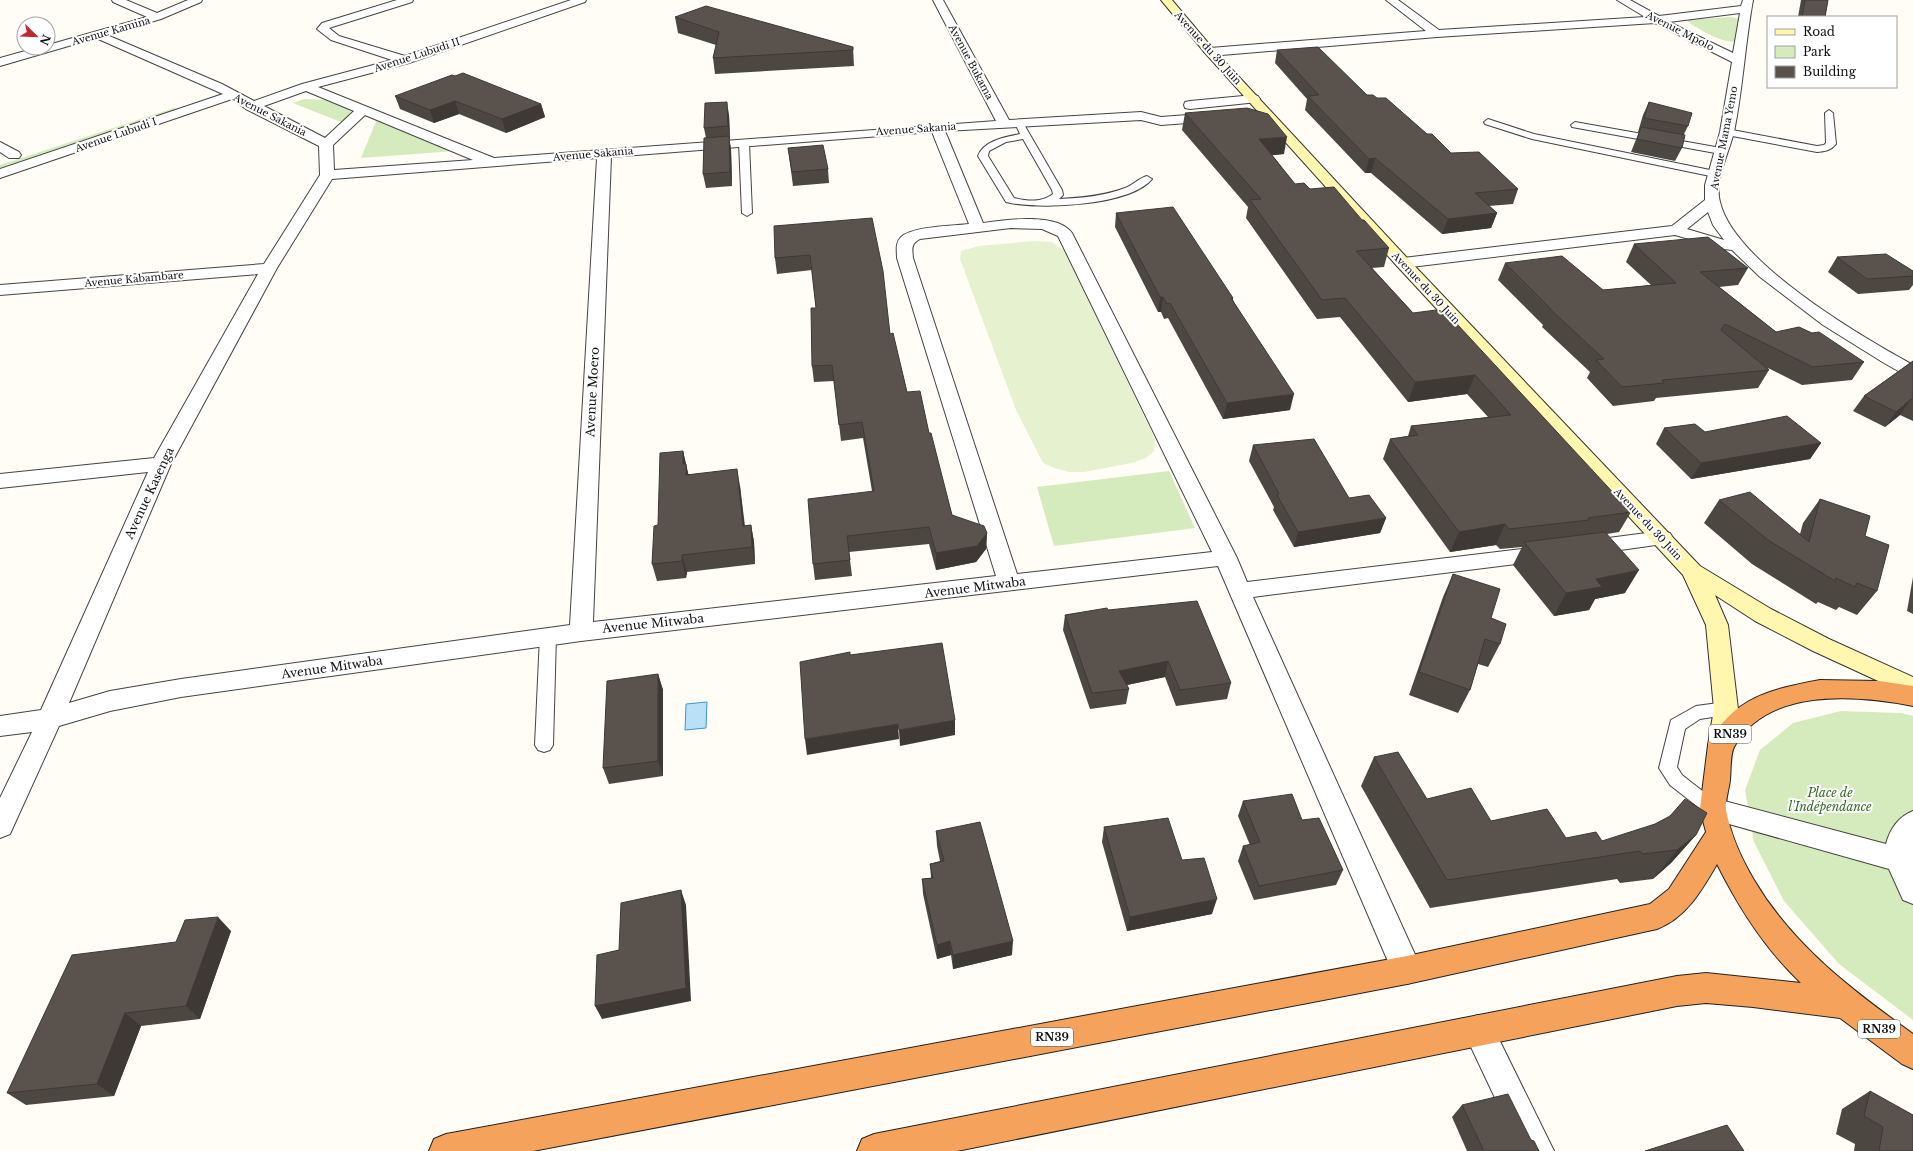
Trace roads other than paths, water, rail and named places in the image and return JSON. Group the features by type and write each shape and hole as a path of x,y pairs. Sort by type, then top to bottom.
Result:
{"highway":[{"name":"RN39","path":"446,1151 1407,970 1657,916 1679,898 1694,877 1716,822 1721,745 1743,717 1777,698 1820,688 1879,690 1913,696"},
{"path":"1716,822 1734,870 1756,908 1770,927 1804,966 1846,1004"},
{"name":"RN39","path":"874,1151 1677,991 1706,988 1753,992 1846,1004 1913,1053"}],"street":[{"path":"117,0 157,17"},
{"path":"405,60 335,38 323,29 326,25 408,0"},
{"name":"Avenue Lubudi II","path":"251,106 306,87 405,60 580,0"},
{"name":"Avenue Bukama","path":"938,0 1004,123"},
{"name":"Avenue du 30 Juin","path":"1166,0 1258,109 1692,571"},
{"path":"1391,0 1437,34"},
{"name":"Avenue Mpolo","path":"1622,0 1657,20 1738,60"},
{"path":"84,26 142,10 194,1"},
{"name":"Avenue Kamina","path":"0,62 157,17 194,1"},
{"path":"1210,52 1437,34 1657,20 1747,5"},
{"name":"Avenue Mama Yemo","path":"1737,248 1720,228 1712,202 1715,174 1727,132 1747,5"},
{"name":"Avenue Sakania","path":"98,35 218,87 251,106 326,144"},
{"path":"120,120 218,87"},
{"path":"306,87 494,163"},
{"name":"Avenue Lubudi I","path":"0,174 233,95"},
{"path":"1179,106 1258,109"},
{"path":"1141,116 1148,110 1157,108"},
{"path":"327,175 326,144 362,110"},
{"path":"1141,116 1160,121 1229,116"},
{"name":"Avenue Sakania","path":"327,175 1004,123 1141,116"},
{"path":"937,128 978,228"},
{"path":"0,146 14,155"},
{"path":"0,159 29,150"},
{"name":"Avenue Moero","path":"581,632 604,153"},
{"name":"Avenue Kasenga","path":"0,826 50,719 161,464 269,268 327,175"},
{"path":"1676,230 1712,202"},
{"path":"1009,583 905,258 904,246 907,240 916,235 1033,223 1050,226 1064,233 1226,558 1239,591 1407,970"},
{"path":"1403,263 1676,230 1737,248 1769,278 1848,334 1913,372"},
{"name":"Avenue Kabambare","path":"0,290 269,268"},
{"path":"0,481 161,464"},
{"path":"1239,591 1662,538"},
{"name":"Avenue Mitwaba","path":"0,726 50,719 110,700 174,689 548,636 1226,558"},
{"path":"1692,571 1770,618 1820,645 1913,688"},
{"path":"1692,571 1717,625 1726,709 1721,745"},
{"path":"1716,822 1899,860"},
{"path":"1913,823 1905,829 1899,843 1899,860 1913,891"},
{"path":"1478,1030 1538,1151"}],"lane":[{"path":"1727,132 1817,149 1827,148 1831,144 1829,113"},
{"path":"1488,122 1532,136 1715,174"},
{"path":"1019,123 1057,190 1058,195 1048,202"},
{"path":"1575,125 1721,151"},
{"path":"1027,135 994,145 985,150 983,156 1010,200 1021,202 1069,202 1112,195 1132,189 1146,178"},
{"path":"744,143 747,213"},
{"path":"544,746 548,636"},
{"path":"1716,822 1676,780 1668,768 1677,725 1696,713 1726,709"}],"water":[{"path":"707,702 706,728 685,730 686,704"}],"park label":[{"name":"Place de l'Indépendance","path":"1830,799"}]}
